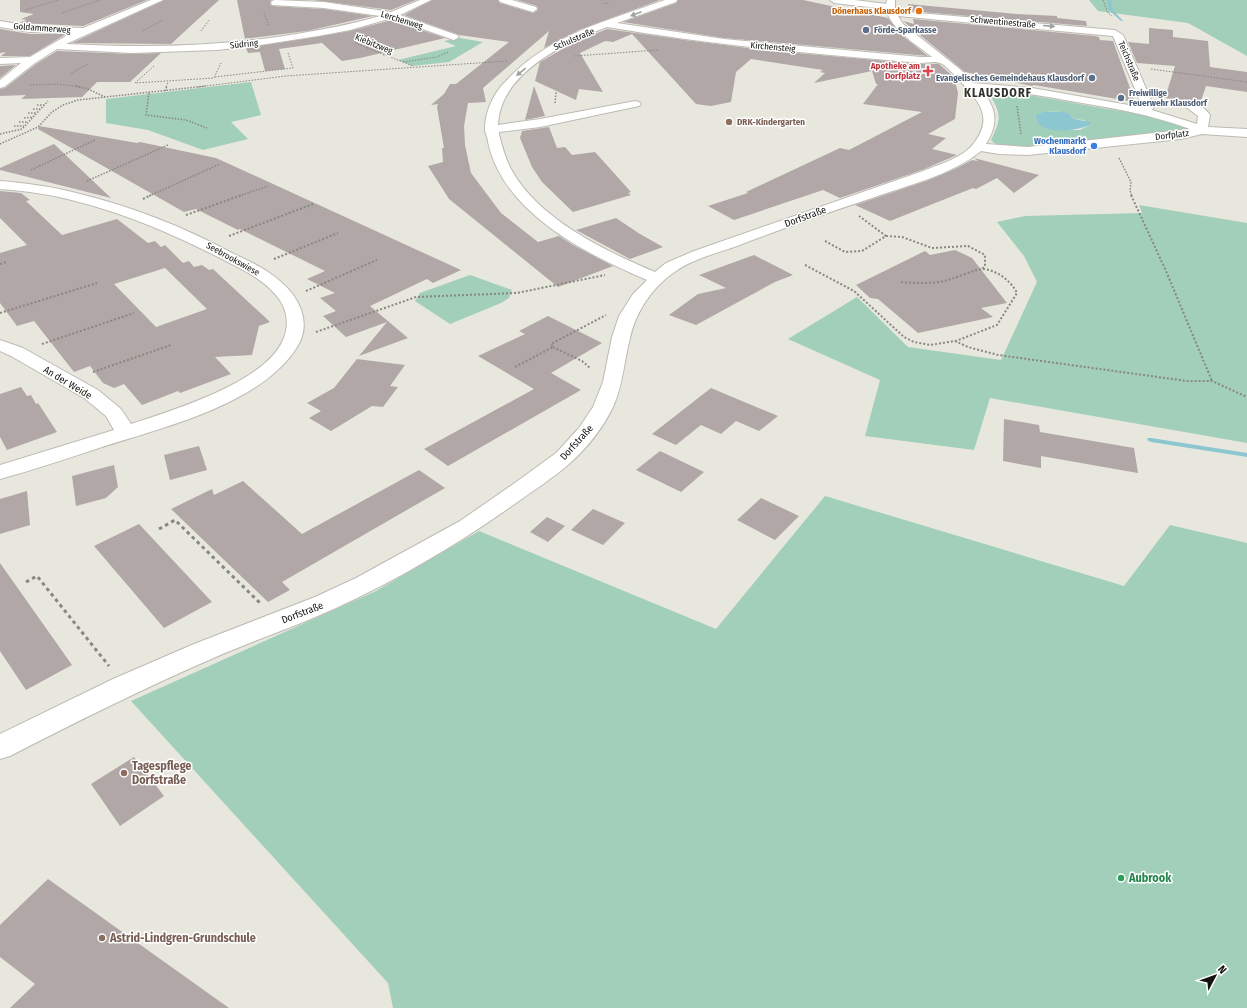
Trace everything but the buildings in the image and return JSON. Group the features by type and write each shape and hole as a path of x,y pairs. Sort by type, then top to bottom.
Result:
{"street":[{"path":"0,84 33,60 56,46 85,31 159,0"},
{"name":"Südring","path":"56,46 133,50 172,50 226,46 284,39 327,32 392,15 426,0"},
{"path":"503,0 534,9"},
{"name":"Schulstraße","path":"656,278 630,268 566,232 524,198 505,171 491,130 494,108 505,89 514,78 547,50 607,24 673,0"},
{"name":"Schwentinestraße","path":"834,0 891,7 954,18 1115,33"},
{"name":"Lerchenweg","path":"276,3 324,5 392,15 454,37"},
{"name":"Dorfstraße","path":"0,747 122,687 210,648 324,603 365,584 474,522 527,485 563,458 587,432 603,407 612,382 621,336 628,316 639,298 656,278 672,266 699,254 928,174 963,159 978,147 987,133 989,118 986,104 980,94 900,26 891,7"},
{"name":"Goldammerweg","path":"0,24 30,29 85,31"},
{"name":"Kirchensteig","path":"607,24 659,34 738,44 921,60 940,60"},
{"name":"Teichstraße","path":"1115,33 1118,35 1148,107 1143,110"},
{"path":"0,61 33,60"},
{"name":"Dorfplatz","path":"971,86 1004,87 1143,110 1168,117 1202,130"},
{"path":"491,130 540,123 636,104"},
{"path":"1192,108 1199,110 1204,115 1202,130 1247,133"},
{"name":"Dorfplatz","path":"978,147 999,150 1028,151 1181,135 1202,130"},
{"name":"Seebrookswiese","path":"0,472 192,411 224,396 248,383 270,368 286,351 294,336 295,314 287,298 275,286 251,268 206,244 161,224 61,193 1,185"},
{"name":"An der Weide","path":"0,345 17,352 91,394 114,413 125,432"}],"path":[{"path":"22,11 58,0"},
{"path":"56,15 84,7 84,5 100,0"},
{"path":"204,27 210,19"},
{"path":"153,26 163,20"},
{"name":"Kiebitzweg","path":"165,91 286,76 416,67 327,32"},
{"path":"402,62 437,57 447,53 461,44 461,40 454,37"},
{"path":"172,50 135,83 214,78 293,68 284,39"},
{"path":"215,77 226,54 226,46"},
{"path":"367,48 374,47"},
{"path":"383,55 390,53"},
{"path":"1131,66 1247,82"},
{"path":"0,144 38,127 52,112 63,105 78,100 165,91 168,82"},
{"path":"23,85 54,84 84,87 97,91 105,97"},
{"path":"149,93 146,115 186,120 208,128"},
{"path":"0,134 22,129 48,101 42,101"},
{"path":"37,105 44,105"},
{"path":"33,109 40,109"},
{"path":"28,113 37,113"},
{"path":"24,118 33,117"},
{"path":"19,122 29,122"},
{"path":"14,126 25,126"},
{"path":"1,185 8,180 95,140"},
{"path":"1117,141 1110,147 1118,156 1131,182 1130,191 1133,201 1166,271 1212,381"},
{"path":"61,193 168,145"},
{"path":"119,210 220,164"},
{"path":"161,224 268,186"},
{"path":"842,203 886,236 902,237 932,248 968,246 978,250 985,255 985,266 982,269"},
{"path":"206,244 313,204"},
{"path":"251,268 338,233"},
{"path":"825,241 845,252 862,251 886,236"},
{"path":"287,298 300,294 377,260"},
{"path":"0,264 6,262"},
{"path":"805,265 854,291 904,337 914,342 930,345 955,341 988,330 997,325 1012,304 1017,293 1012,284 997,274 982,269 944,281 925,283 901,282"},
{"path":"294,336 313,333 416,297 517,293 617,273 630,268"},
{"path":"0,312 96,283"},
{"path":"45,343 134,313"},
{"path":"553,347 551,344 606,315 628,316"},
{"path":"955,341 968,347 998,355 1187,381 1212,381 1247,397"},
{"path":"68,381 171,345"},
{"path":"515,367 553,347"},
{"path":"553,347 582,361 590,368"},
{"path":"158,529 175,520 263,606"},
{"path":"26,582 37,576 112,671"}],"green space":[{"path":"1089,0 1247,0 1247,56 1188,23 1098,11"},
{"path":"460,38 483,42 449,62 412,66 398,60 456,46 444,41"},
{"path":"251,82 261,115 231,122 248,139 203,150 148,130 106,123 106,99"},
{"path":"996,89 1010,90 1029,95 1119,111 1124,109 1166,119 1189,129 1026,149 1007,148 994,143 991,140 997,126 999,116 996,106 989,93","holes":["1044,112 1068,114 1074,119 1084,120 1090,125 1080,130 1054,130"]},
{"path":"1139,205 1247,223 1247,443 990,398 974,450 865,436 880,380 788,339 857,297 908,347 1001,360 1037,282 1024,256 997,222 1025,216 1142,213"},
{"path":"470,275 512,290 509,298 501,303 450,324 415,301 420,293"},
{"path":"825,496 1124,586 1170,525 1247,543 1247,1008 393,1008 388,983 131,701 376,591 479,531 716,629"}],"water":[{"path":"1044,112 1064,112 1069,114 1074,119 1090,122 1090,125 1067,130 1050,129 1043,127 1038,122 1036,115"}],"waterway":[{"path":"1109,0 1111,10 1122,20"},
{"path":"1151,440 1247,455"}],"place":[{"name":"Dönerhaus Klausdorf","path":"919,11"},
{"name":"Förde-Sparkasse","path":"866,30"},
{"name":"Apotheke am Dorfplatz","path":"928,71"},
{"name":"Evangelisches Gemeindehaus Klausdorf","path":"1092,78"},
{"name":"Freiwillige Feuerwehr Klausdorf","path":"1121,98"},
{"name":"DRK-Kindergarten","path":"729,122"},
{"name":"Wochenmarkt Klausdorf","path":"1094,146"},
{"name":"Tagespflege Dorfstraße","path":"124,773"},
{"name":"Aubrook","path":"1121,878"},
{"name":"Astrid-Lindgren-Grundschule","path":"102,938"}],"district":[{"name":"KLAUSDORF","path":"998,93"}]}
